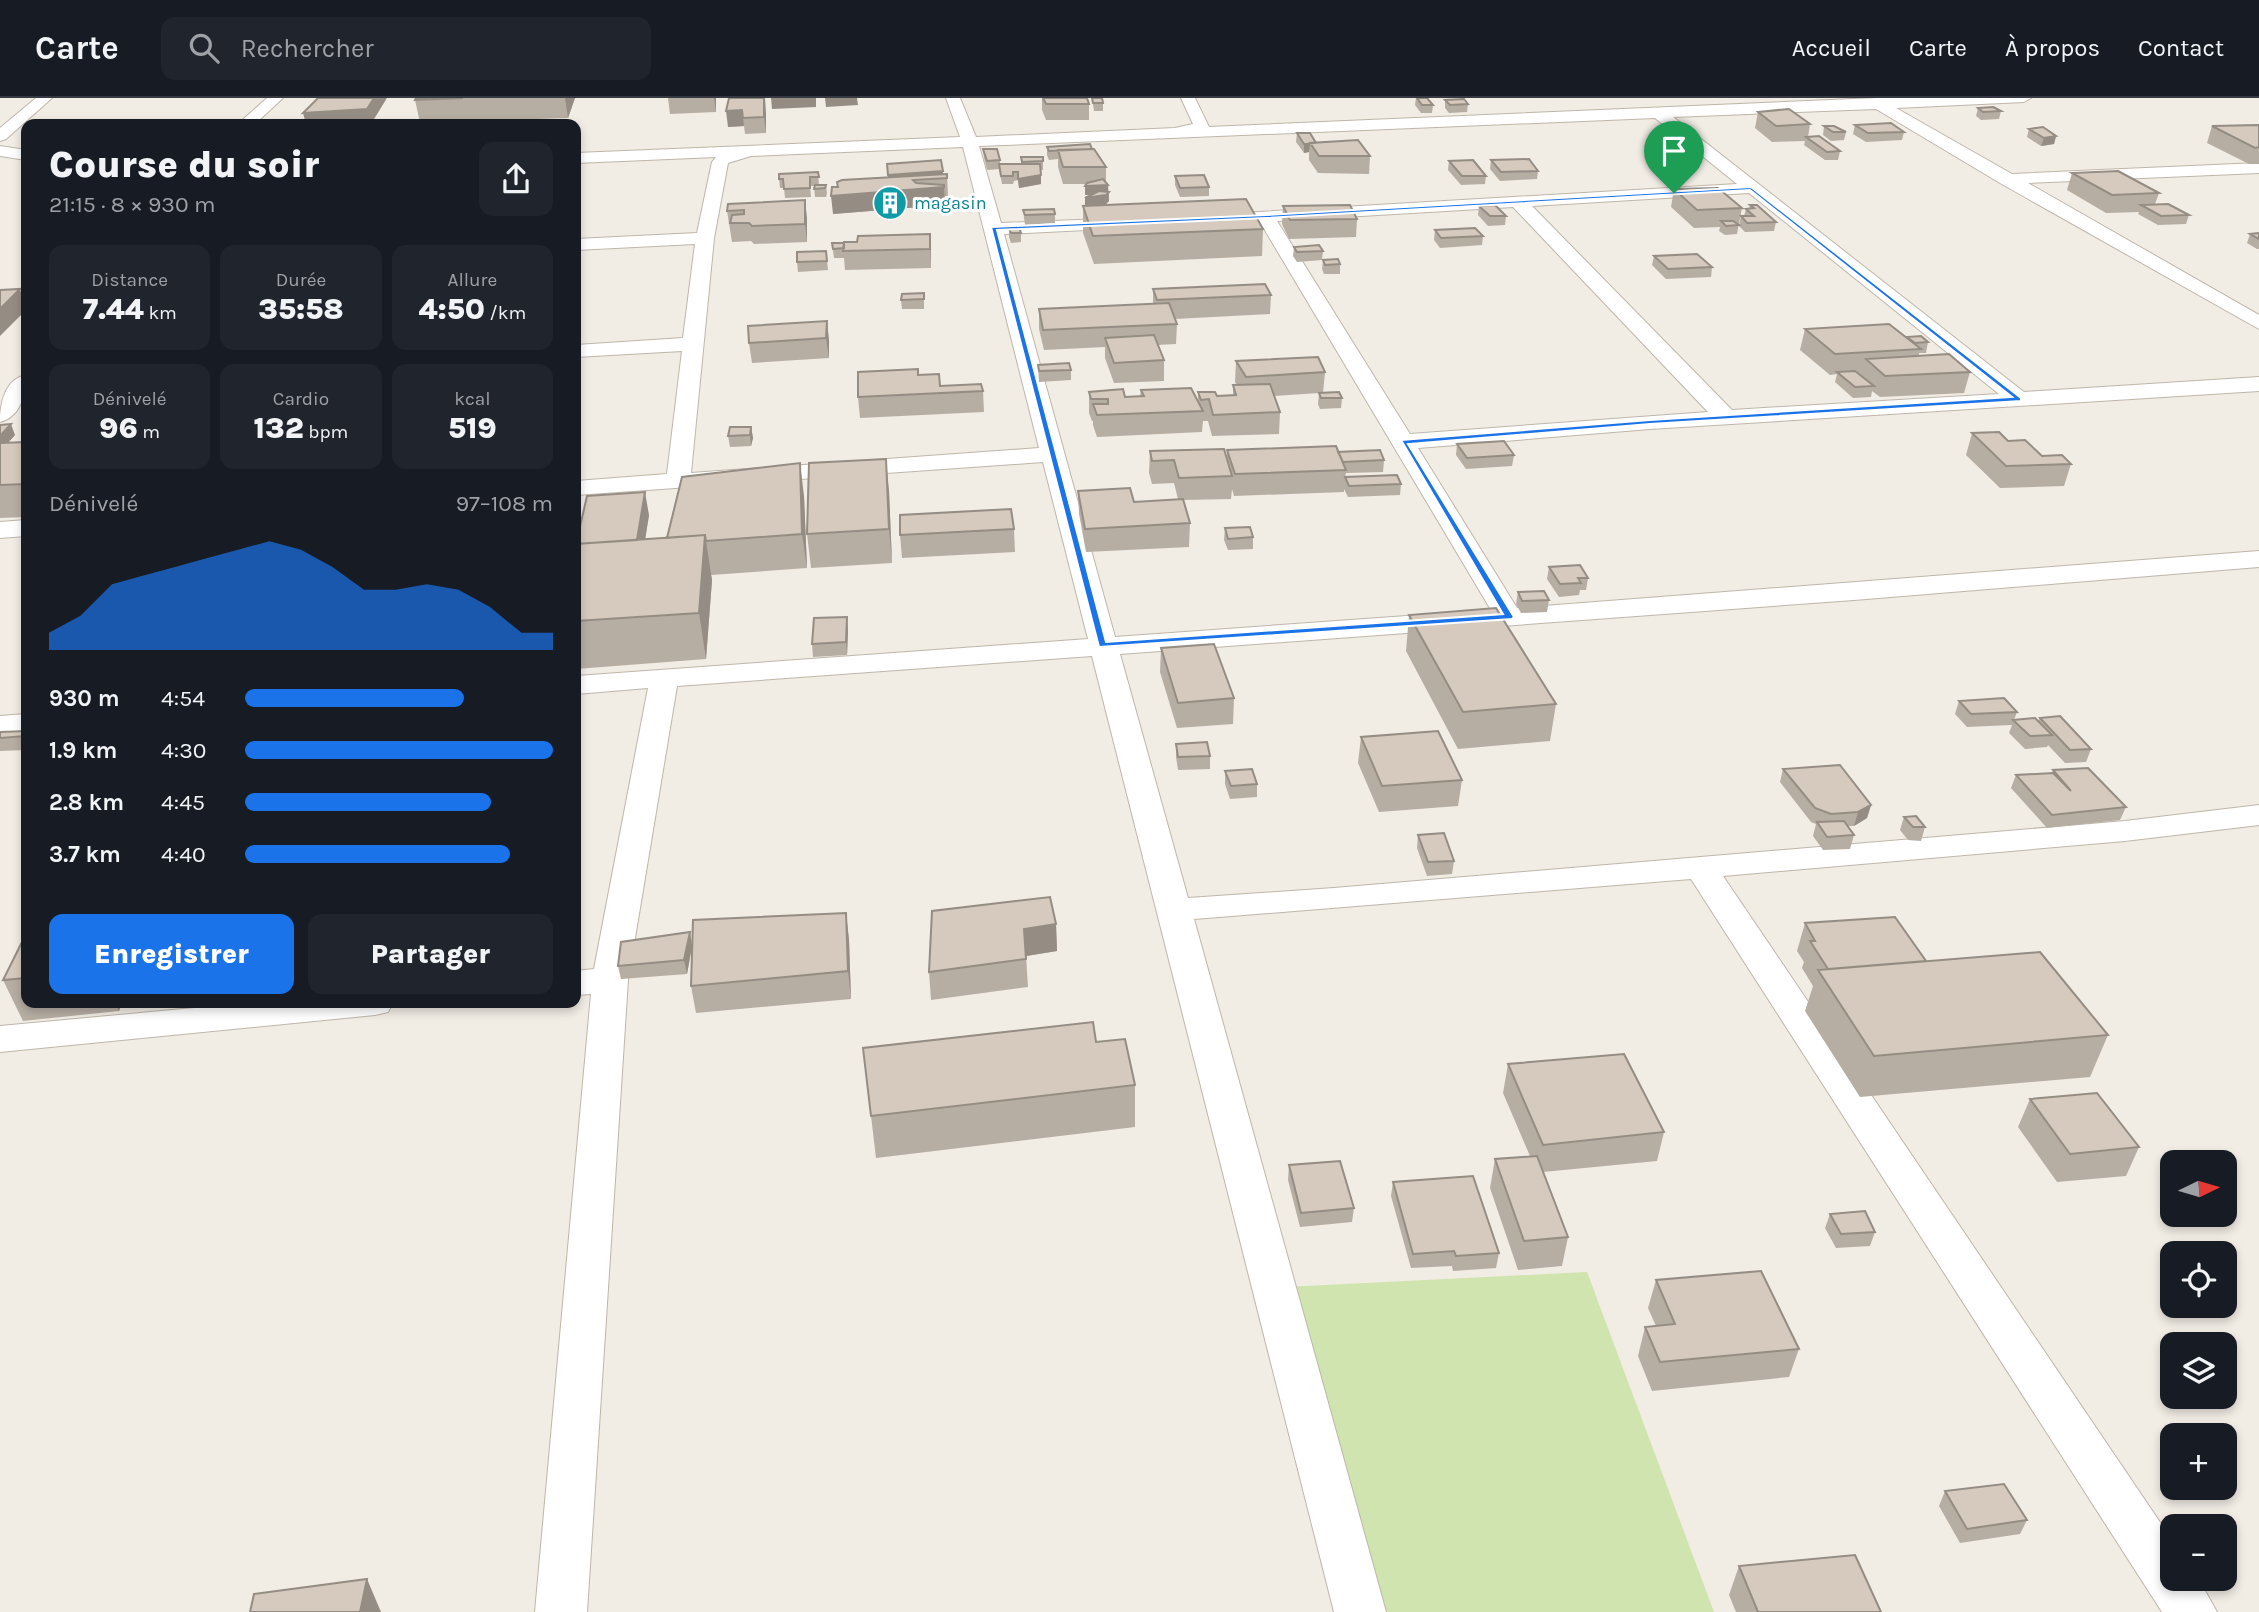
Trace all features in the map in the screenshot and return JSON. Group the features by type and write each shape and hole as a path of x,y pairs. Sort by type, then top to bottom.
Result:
{"street":[{"path":"0,136 45,98"},
{"path":"252,119 276,98"},
{"path":"953,98 970,142 1360,1612"},
{"path":"1170,134 1202,126 1188,98"},
{"path":"581,159 1658,113 1874,101 2024,98"},
{"path":"1874,101 2259,323"},
{"path":"1658,113 2019,399"},
{"path":"0,151 21,154"},
{"path":"678,481 705,238 720,162 725,157 750,151"},
{"path":"2006,179 2259,168"},
{"path":"1197,220 1751,188"},
{"path":"1519,203 1727,418"},
{"path":"1266,217 1509,617"},
{"path":"993,229 1143,222"},
{"path":"581,244 705,238"},
{"path":"581,351 695,344"},
{"path":"1403,442 2259,384"},
{"path":"0,415 21,388"},
{"path":"581,488 1052,454"},
{"path":"0,530 21,528"},
{"path":"581,685 2257,562"},
{"path":"561,1612 593,982 664,679"},
{"path":"0,725 21,723"},
{"path":"1174,909 1347,898 1701,868 2125,831 2259,816"},
{"path":"1701,868 2191,1612"},
{"path":"0,1039 323,1008"}],"green space":[{"path":"1587,1272 1714,1612 1345,1612 1267,1288"}],"building":[{"path":"318,98 374,98 367,109 303,113"},
{"path":"416,98 463,98 415,100"},
{"path":"729,98 764,98 764,117 743,118 742,110 726,111"},
{"path":"1043,98 1087,98 1089,104 1046,104"},
{"path":"1092,98 1102,98 1103,103 1093,103"},
{"path":"1417,98 1427,98 1433,105 1422,105"},
{"path":"1464,99 1468,104 1450,105 1445,100"},
{"path":"1993,107 2001,111 1983,112 1978,108"},
{"path":"1789,109 1810,124 1776,126 1758,112"},
{"path":"1891,123 1904,132 1868,133 1855,125"},
{"path":"2259,125 2259,147 2255,148 2212,126"},
{"path":"1824,126 1834,126 1846,132 1833,132"},
{"path":"2043,127 2056,136 2044,138 2029,129"},
{"path":"1297,133 1310,133 1316,143 1304,144"},
{"path":"1819,136 1840,151 1827,152 1806,137"},
{"path":"1358,140 1370,156 1319,156 1310,143"},
{"path":"1090,144 1092,149 1049,151 1047,147"},
{"path":"983,149 997,149 1000,160 987,161"},
{"path":"1094,149 1106,167 1063,167 1058,150"},
{"path":"1021,157 1043,157 1043,161 1022,162"},
{"path":"1529,159 1538,171 1501,172 1491,160"},
{"path":"941,160 943,171 888,175 887,164"},
{"path":"1473,160 1486,176 1462,176 1449,161"},
{"path":"999,164 1040,164 1041,175 1018,179 1018,172 1013,172 1013,176 1001,176"},
{"path":"2118,171 2159,193 2112,195 2072,173"},
{"path":"818,172 819,177 810,177 810,188 784,189 783,179 779,179 779,174"},
{"path":"947,174 947,178 913,180 916,183 944,187 831,196 832,187 838,187 837,182 842,180"},
{"path":"1204,175 1209,187 1180,188 1175,176"},
{"path":"1103,179 1108,185 1085,186 1087,183"},
{"path":"815,185 826,185 825,188 814,189"},
{"path":"1718,188 1742,208 1697,210 1674,189"},
{"path":"1099,191 1109,192 1106,195 1085,198"},
{"path":"1246,199 1263,229 1093,236 1083,206"},
{"path":"805,200 805,224 752,226 749,223 730,223 732,215 744,214 744,210 727,211 728,204"},
{"path":"2168,204 2189,215 2161,216 2141,205"},
{"path":"1350,205 1357,219 1290,220 1283,206"},
{"path":"1495,205 1506,216 1490,216 1479,206"},
{"path":"1750,205 1757,205 1776,222 1747,223 1741,216 1754,216 1746,209 1754,208"},
{"path":"1054,209 1055,214 1025,215 1023,210"},
{"path":"1721,221 1733,221 1739,225 1726,226"},
{"path":"1019,227 1021,233 1011,233 1009,228"},
{"path":"1475,228 1483,236 1441,238 1435,230"},
{"path":"930,234 930,249 843,251 844,242 857,242 858,236"},
{"path":"832,243 844,243 844,248 833,249"},
{"path":"1319,245 1323,251 1297,252 1294,247"},
{"path":"826,251 827,261 797,262 797,252"},
{"path":"1697,254 1712,267 1668,269 1654,256"},
{"path":"1338,259 1340,264 1325,265 1323,260"},
{"path":"1265,284 1271,295 1157,300 1153,289"},
{"path":"20,289 0,309 0,290"},
{"path":"924,293 924,299 901,300 902,294"},
{"path":"1169,303 1177,324 1043,330 1039,309"},
{"path":"827,321 826,338 749,343 748,326"},
{"path":"1889,324 1921,349 1835,354 1805,329"},
{"path":"1154,335 1164,360 1114,363 1105,338"},
{"path":"1921,336 1928,342 1915,343 1907,337"},
{"path":"1949,354 1970,372 1885,376 1866,359"},
{"path":"1318,357 1325,372 1246,377 1236,361"},
{"path":"1069,363 1071,370 1039,371 1038,365"},
{"path":"918,369 918,375 939,374 940,386 981,384 983,391 858,397 858,372"},
{"path":"1855,371 1874,386 1855,387 1837,372"},
{"path":"1270,384 1280,412 1213,415 1209,399 1201,400 1198,392 1215,392 1217,396 1236,395 1233,385"},
{"path":"1191,388 1203,411 1097,415 1093,404 1108,404 1108,399 1091,399 1089,392 1123,389 1125,397 1144,396 1141,390"},
{"path":"1339,392 1342,398 1321,398 1319,393"},
{"path":"11,424 0,436 0,425"},
{"path":"730,427 751,427 750,435 728,436"},
{"path":"1999,432 2008,441 2025,440 2042,456 2062,455 2071,464 2006,466 1972,433"},
{"path":"1504,441 1514,455 1467,458 1457,444"},
{"path":"21,442 21,484 0,485 0,443"},
{"path":"1336,446 1346,470 1235,474 1227,450"},
{"path":"1224,449 1232,476 1179,478 1174,460 1152,461 1150,451"},
{"path":"1380,450 1384,460 1343,462 1338,452"},
{"path":"886,459 889,529 807,534 809,463"},
{"path":"800,463 802,534 706,541 705,535 667,538 682,477"},
{"path":"1397,475 1401,484 1349,486 1345,477"},
{"path":"1130,488 1134,502 1183,499 1190,523 1085,529 1078,491"},
{"path":"645,492 637,540 581,544 581,522 587,496"},
{"path":"1011,509 1014,529 900,535 900,515"},
{"path":"1250,527 1253,537 1228,539 1225,528"},
{"path":"705,535 699,613 581,621 581,544"},
{"path":"1580,565 1588,578 1578,578 1581,583 1560,584 1549,567"},
{"path":"1544,591 1549,600 1522,601 1518,592"},
{"path":"1496,608 1556,704 1463,712 1409,615"},
{"path":"847,617 846,642 812,644 814,618"},
{"path":"1214,644 1234,698 1178,703 1161,648"},
{"path":"2004,698 2017,712 1971,714 1959,701"},
{"path":"2060,716 2091,749 2070,750 2040,718"},
{"path":"2035,718 2052,735 2030,736 2013,720"},
{"path":"21,731 21,736 0,738 0,732"},
{"path":"1438,731 1462,780 1382,786 1361,737"},
{"path":"1207,742 1210,756 1178,757 1176,744"},
{"path":"1840,765 1871,805 1858,812 1831,814 1815,808 1783,769"},
{"path":"2088,768 2126,807 2052,815 2016,775 2053,773 2071,791 2053,770"},
{"path":"1252,769 1257,784 1231,786 1225,771"},
{"path":"1916,816 1925,827 1913,827 1904,817"},
{"path":"1844,821 1854,835 1827,837 1817,822"},
{"path":"1444,833 1454,861 1428,862 1418,835"},
{"path":"1050,897 1056,924 1024,929 1026,959 929,972 932,911"},
{"path":"846,913 848,971 691,986 693,920"},
{"path":"1895,917 1926,961 1828,969 1810,941 1815,941 1805,923"},
{"path":"690,932 684,960 618,966 621,942"},
{"path":"21,944 21,978 3,980"},
{"path":"2040,952 2108,1035 1874,1056 1818,970"},
{"path":"1093,1022 1096,1042 1125,1039 1135,1085 871,1116 863,1048"},
{"path":"1624,1054 1664,1132 1543,1145 1508,1064"},
{"path":"2097,1093 2139,1147 2070,1154 2030,1099"},
{"path":"1537,1156 1568,1237 1524,1241 1495,1159"},
{"path":"1340,1161 1354,1208 1301,1213 1289,1165"},
{"path":"1473,1176 1499,1253 1456,1256 1454,1251 1413,1254 1393,1182"},
{"path":"1865,1211 1875,1232 1841,1234 1830,1214"},
{"path":"1761,1271 1799,1349 1660,1362 1645,1327 1675,1324 1656,1280"},
{"path":"2004,1484 2027,1520 1967,1529 1945,1491"},
{"path":"1855,1555 1881,1612 1758,1612 1739,1566"},
{"path":"367,1579 360,1612 250,1612 254,1594"}],"place":[{"name":"magasin","path":"890,203"}],"route":[{"path":"1751,188 2019,399 1650,422 1403,442 1509,617 1102,645 993,229 1266,217 1674,193 1751,188"}]}
